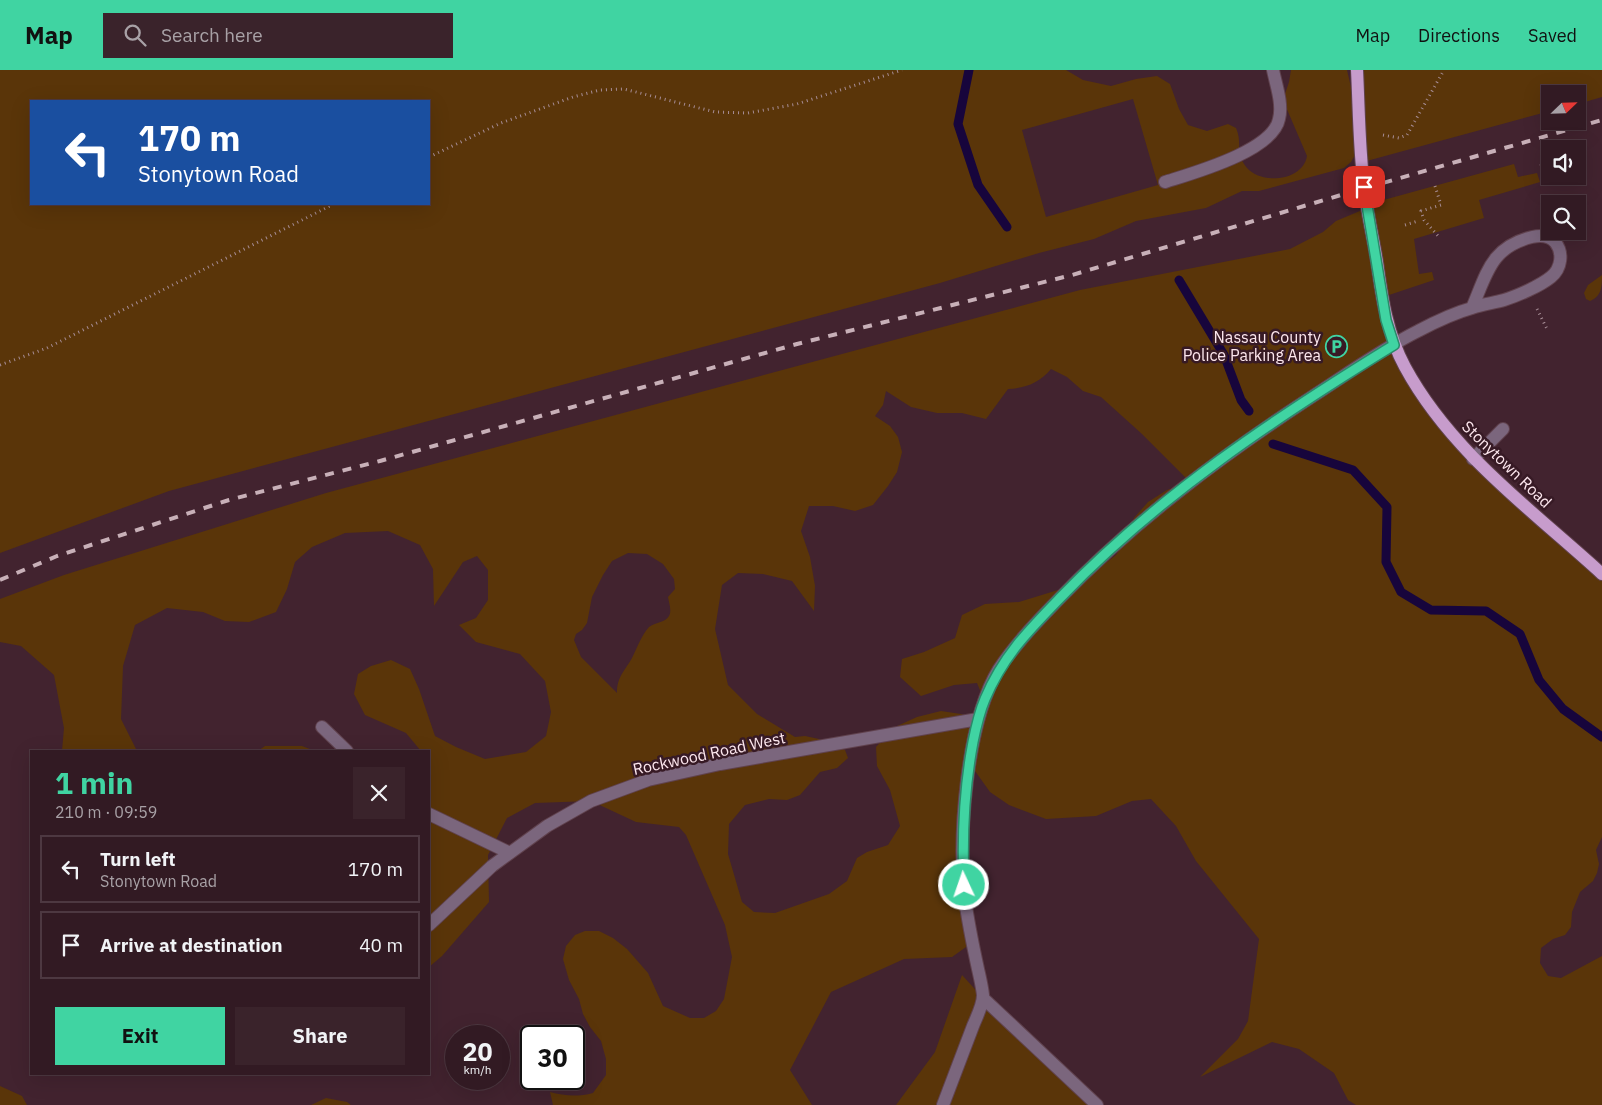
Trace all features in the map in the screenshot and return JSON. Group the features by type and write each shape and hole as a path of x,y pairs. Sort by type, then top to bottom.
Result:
{"main road":[{"name":"Stonytown Road","path":"1357,70 1364,187 1386,320 1404,367 1426,403 1473,458 1602,574"}],"street":[{"path":"1165,182 1228,160 1259,144 1271,135 1277,127 1280,118 1280,107 1273,70"},
{"path":"943,1105 984,998 965,898 963,858 964,815 969,764 978,719 984,700 998,671 1020,640 1071,586 1124,535 1238,446 1331,384 1418,331 1472,308 1508,299 1551,278 1560,264 1559,248 1556,243 1551,238 1535,236 1517,242 1501,252 1491,263 1472,308"},
{"path":"1473,458 1503,429"},
{"name":"Rockwood Road West","path":"430,924 492,866 547,826 591,801 648,780 720,764 978,719"},
{"path":"322,727 345,750"},
{"path":"430,814 510,853"},
{"path":"984,998 1098,1105"}],"path":[{"path":"430,157 501,123 573,97 600,90 624,89 715,112 748,113 797,104 902,70"},
{"path":"1383,135 1398,138 1407,135 1444,70"},
{"path":"1435,186 1441,205 1421,211 1424,220 1438,237"},
{"path":"0,364 47,348 332,205"},
{"path":"1405,225 1418,221"},
{"path":"1539,313 1548,331"}],"shaded area":[{"path":"0,70 1066,70 1083,80 1111,86 1136,79 1157,76 1170,84 1179,109 1188,125 1207,131 1228,124 1236,128 1241,157 1247,168 1262,177 1281,178 1298,171 1304,164 1307,156 1283,100 1291,70 1347,70 1356,109 1357,151 1351,162 1344,168 1259,191 1242,191 1206,208 1136,221 1094,239 1039,253 940,283 169,491 0,553","holes":["1133,99 1158,185 1046,217 1022,130"]},
{"path":"1357,70 1602,70 1602,97 1586,102 1586,85 1541,85 1541,113 1363,162"},
{"path":"1514,164 1518,177 1537,173 1540,182 1479,200 1484,218 1414,239 1419,274 1432,272 1434,280 1383,297 1395,345 1452,435 1602,574 1602,837 1596,850 1599,864 1593,881 1580,892 1572,912 1571,927 1565,935 1553,939 1541,948 1540,963 1548,976 1561,978 1602,956 1602,1105 1356,1105 1348,1100 1334,1073 1299,1049 1272,1042 1200,1077 1238,1039 1248,1021 1259,939 1196,861 1176,826 1151,799 1132,801 1096,816 1046,819 1009,805 990,792 970,764 964,815 973,942 952,957 904,959 831,992 790,1070 812,1105 553,1105 550,1092 571,1095 593,1093 606,1075 606,1059 601,1041 583,1014 579,999 569,980 563,959 566,946 575,935 585,931 599,931 613,938 627,949 648,973 663,1006 690,1018 704,1018 716,1011 724,999 732,957 725,925 686,835 679,827 636,822 591,801 535,803 507,818 488,855 489,902 442,956 430,966 430,750 420,750 406,733 365,715 354,694 358,674 371,666 391,660 410,669 435,736 456,747 485,759 526,752 546,736 551,712 545,681 520,654 476,642 459,625 476,618 488,600 488,570 477,556 463,562 434,606 433,569 420,545 388,531 345,533 312,547 295,562 287,589 276,612 249,622 225,621 203,612 167,608 135,625 123,666 121,719 136,750 62,750 64,728 54,675 21,646 0,642 0,599 64,575 326,493 1080,290 1290,249 1323,232 1336,221 1367,208 1369,204","holes":["1051,369 1067,377 1083,391 1101,397 1142,434 1190,482 1167,490 1148,502 1134,518 1126,540 1116,555 1094,572 1071,586 1019,602 985,604 962,615 955,638 924,652 902,659 900,677 921,696 954,685 977,683 984,700 978,719 941,711 917,717 895,727 876,747 877,766 890,790 900,826 888,845 867,852 857,858 847,881 829,894 775,913 754,912 742,902 728,854 729,824 745,805 769,799 787,800 800,795 820,772 837,768 848,758 845,750 819,739 805,736 795,737 757,714 728,685 715,629 722,585 738,573 763,574 792,581 814,611 815,586 810,557 801,531 809,506 833,506 855,511 873,505 888,486 897,472 902,452 898,437 890,426 875,416 883,405 886,391 911,407 937,413 962,413 986,419 1008,389 1032,384","628,553 647,554 663,564 674,579 675,589 668,597 670,614 665,620 651,625 641,638 620,678 617,693 581,657 574,640 576,634 587,623 592,597 612,561"]},
{"path":"1602,275 1601,287 1597,296 1590,301 1586,299 1584,293 1588,285"},
{"path":"265,746 302,746 312,750 259,750"},
{"path":"962,975 983,998 1094,1105 896,1105 935,1052"},
{"path":"0,1086 22,1096 27,1105 0,1105"},
{"path":"326,1098 347,1102 351,1105 311,1105"}],"waterway":[{"path":"969,70 958,124 978,185 1007,227"},
{"path":"1179,280 1224,355 1241,400 1249,411"},
{"path":"1273,444 1353,470 1387,507 1386,562 1401,592 1431,610 1486,611 1520,634 1539,680 1563,709 1602,737"}],"railway":[{"path":"0,580 57,556 229,500 380,461 797,344 1072,275 1602,120"}],"place":[{"name":"Nassau County Police Parking Area","path":"1337,346"}],"route":[{"path":"964,885 964,815 969,764 978,719 984,700 998,671 1020,640 1071,586 1124,535 1191,482 1238,446 1331,384 1394,345 1386,320 1364,187"}]}
